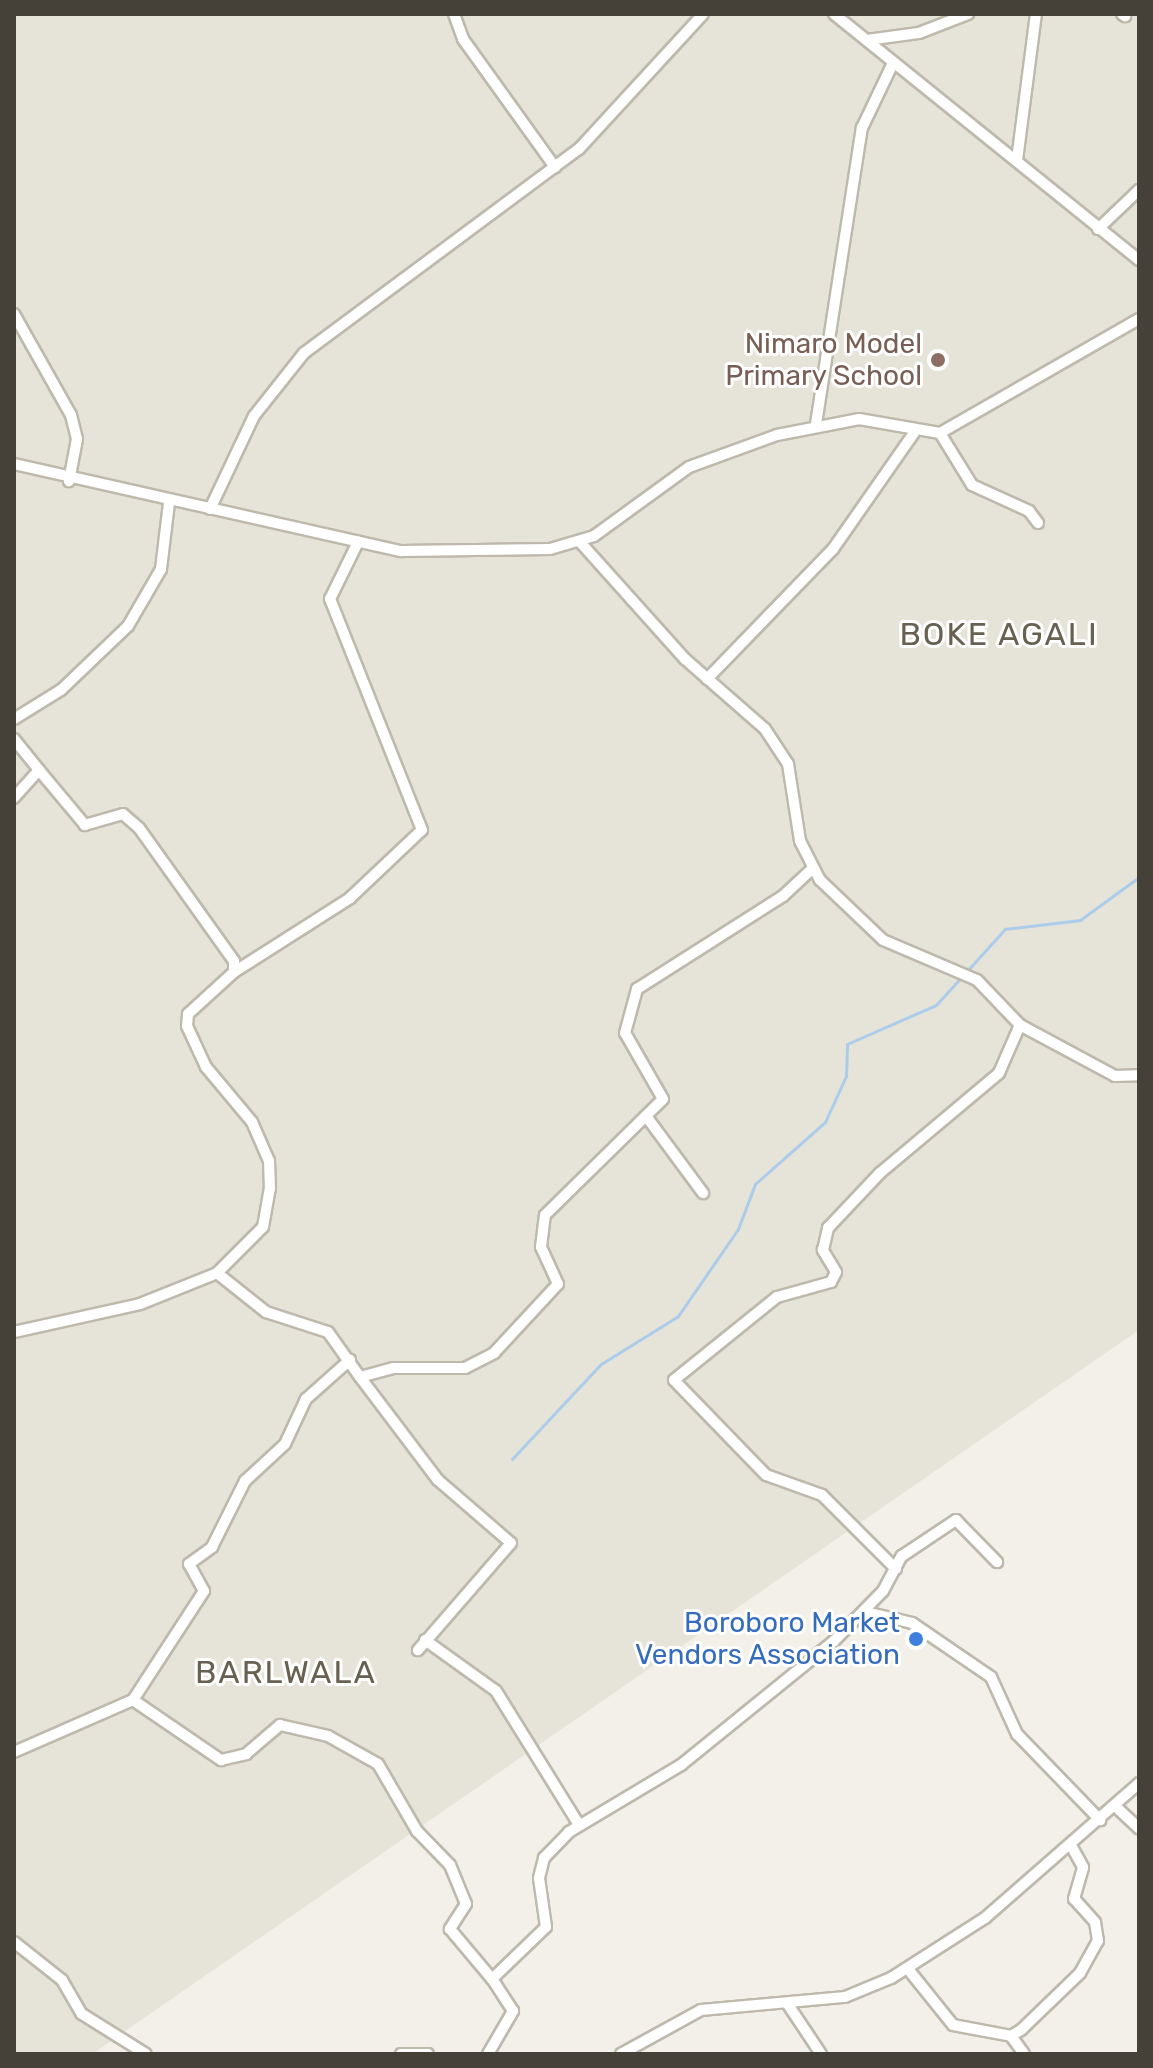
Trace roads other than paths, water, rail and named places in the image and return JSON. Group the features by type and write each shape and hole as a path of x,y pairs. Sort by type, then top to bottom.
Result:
{"street":[{"path":"454,14 463,39 555,167"},
{"path":"210,509 254,416 304,353 555,167 703,14"},
{"path":"834,14 1139,260"},
{"path":"867,40 919,33 968,14"},
{"path":"1017,160 1036,14"},
{"path":"816,424 862,128 893,63"},
{"path":"1098,229 1139,190"},
{"path":"14,314 71,415 77,439 69,481"},
{"path":"14,464 69,481 358,542 479,553 580,542 689,467 816,424 859,419 914,433 940,433 1139,319"},
{"path":"707,679 833,549 914,433"},
{"path":"940,433 972,485 1029,511 1038,523"},
{"path":"14,719 61,690 128,626 161,569 169,503"},
{"path":"14,1332 140,1304 217,1273 263,1227 270,1189 269,1161 252,1122 217,1083 187,1026 197,1002 234,972 350,898 422,830 330,599 358,542"},
{"path":"580,542 707,679 753,715 788,764 811,870 883,940 977,980 1020,1025 1115,1076 1139,1075"},
{"path":"14,739 85,825 123,814 158,847 222,940 234,972"},
{"path":"14,798 39,770"},
{"path":"360,1377 394,1368 465,1368 508,1341 558,1284 541,1247 545,1215 663,1099 625,1033 637,989 783,896 811,870"},
{"path":"896,1569 822,1495 766,1475 674,1380 777,1297 831,1282 836,1272 823,1250 828,1228 880,1173 999,1073 1020,1025"},
{"path":"646,1116 703,1193"},
{"path":"217,1273 266,1312 318,1324 350,1360 449,1492 511,1543 418,1650"},
{"path":"14,1752 133,1700 204,1591 189,1564 212,1547 245,1481 285,1444 306,1399 350,1360"},
{"path":"492,1979 546,1927 539,1878 544,1858 578,1823 681,1765 866,1612 907,1551 958,1519 997,1562"},
{"path":"866,1612 912,1623 991,1677 1017,1734 1100,1820"},
{"path":"425,1640 496,1691 578,1823"},
{"path":"133,1700 221,1760 246,1754 286,1724 373,1758 417,1831 455,1876 466,1904 450,1929 492,1979 513,2011 488,2054"},
{"path":"621,2054 701,2010 845,1997 908,1969 1072,1847 1139,1783"},
{"path":"1115,1806 1139,1828"},
{"path":"1011,2036 1076,1978 1098,1941 1095,1922 1074,1899 1083,1867 1072,1847"},
{"path":"14,1942 50,1967 82,2014 146,2054"},
{"path":"908,1969 953,2025 1011,2036 1024,2054"},
{"path":"787,2003 821,2054"},
{"path":"401,2054 428,2054"}],"waterway":[{"path":"512,1459 601,1364 678,1316 738,1229 755,1184 825,1122 846,1076 847,1044 936,1005 1005,929 1080,920 1139,877"}],"place":[{"name":"Nimaro Model Primary School","path":"938,360"},
{"name":"Boroboro Market Vendors Association","path":"916,1639"}],"district":[{"name":"BOKE AGALI","path":"999,634"},
{"name":"BARLWALA","path":"286,1672"}]}
